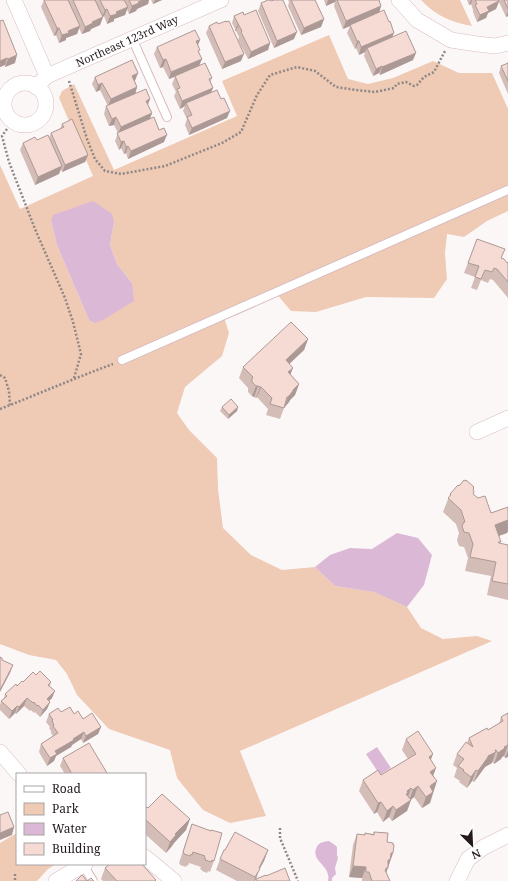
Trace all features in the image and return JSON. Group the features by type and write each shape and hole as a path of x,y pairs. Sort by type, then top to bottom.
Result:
{"street":[{"path":"14,0 47,76"},
{"name":"Northeast 123rd Way","path":"36,87 47,76 221,0"},
{"path":"399,0 417,20 451,40 495,46 508,43"},
{"path":"18,84 30,84 36,87 41,90 46,102 42,115 38,120 32,123 19,124 13,121 8,116 2,100 12,87 18,84"},
{"path":"477,432 508,418"},
{"path":"0,752 18,773"},
{"path":"457,881 468,860 484,847 508,835"},
{"path":"146,858 174,881"},
{"path":"56,881 84,865"}],"lane":[{"path":"132,38 167,117"},
{"path":"122,360 508,190"},
{"path":"84,865 93,881"}],"path":[{"path":"70,82 87,140 96,159 105,172 121,174 165,166 222,143 241,132 257,95 270,75 297,67 316,71 336,87 375,92 394,88 397,84 406,82 414,86 417,85 424,77 434,72 451,40"},
{"path":"7,129 2,136 9,162 74,322 81,354 74,378"},
{"path":"0,409 122,360"},
{"path":"0,375 5,378 9,391 10,405"},
{"path":"280,828 280,838 298,881"},
{"path":"15,874 15,881"}],"green space":[{"path":"421,0 460,0 472,26 444,18"},
{"path":"329,35 348,79 368,84 393,78 433,61 459,73 492,73 508,109 508,211 487,221 464,237 447,234 445,253 447,279 434,298 366,297 316,312 291,311 275,292 223,314 229,333 222,356 185,387 177,413 189,430 217,458 218,489 223,528 251,555 282,570 315,567 335,586 375,592 407,607 421,628 443,639 477,636 492,641 240,751 266,816 230,823 203,810 177,778 170,750 109,729 77,695 67,674 56,660 29,655 0,644 0,165 20,209 93,176 59,98 62,91 74,84 114,170 237,116 222,81","holes":["51,221 114,222 110,245 117,264 132,283 89,320 57,245"]},
{"path":"16,834 16,865 54,865 48,869 37,881 0,881 0,843"}],"water":[{"path":"93,201 112,214 114,222 110,245 117,264 132,283 134,301 103,320 95,323 89,320 57,245 51,221 53,215"},
{"path":"397,533 418,538 432,555 424,585 407,607 374,592 335,586 315,567 330,555 350,548 372,549"},
{"path":"377,747 391,768 380,775 366,754"},
{"path":"329,841 337,847 338,858 335,868 336,874 332,878 332,881 328,881 327,871 315,853 319,844"}],"building":[{"path":"44,0 68,0 80,26 68,31 69,33 62,35 59,28 57,28"},
{"path":"73,0 95,0 103,17 85,27"},
{"path":"100,0 124,0 128,7 116,12 117,14 110,16"},
{"path":"129,0 143,0 132,6"},
{"path":"268,0 283,0 297,32 277,41 261,3"},
{"path":"291,0 315,0 324,19 304,28"},
{"path":"337,0 379,0 381,6 346,21"},
{"path":"475,0 499,1 487,7 489,11 480,15 475,5 477,4"},
{"path":"504,0 508,0 508,9"},
{"path":"256,10 270,43 251,52 234,16 243,12 244,15"},
{"path":"384,10 394,33 361,47 350,25"},
{"path":"3,20 17,55 0,61 0,21"},
{"path":"229,21 244,54 225,62 209,26 217,22 218,24"},
{"path":"195,30 200,40 196,41 200,50 198,51 202,59 171,72 166,59 163,60 157,47"},
{"path":"406,31 416,53 376,69 367,48"},
{"path":"132,60 138,73 132,76 137,87 111,99 102,83 98,85 95,77"},
{"path":"205,63 212,78 209,79 213,88 182,101 177,89 180,88 175,76"},
{"path":"508,63 508,81 501,66"},
{"path":"146,89 150,99 146,101 152,113 121,127 116,117 112,119 106,106"},
{"path":"217,90 221,99 224,98 230,111 192,128 187,117 192,115 186,103"},
{"path":"154,117 159,130 164,128 167,135 131,151 128,146 126,147 124,141 121,142 117,133"},
{"path":"72,119 88,155 65,165 51,133 64,127 62,124"},
{"path":"48,135 62,166 38,177 23,143 35,137 37,140"},
{"path":"477,239 505,249 501,258 507,263 508,262 508,282 497,269 494,268 492,272 485,270 481,279 475,277 479,266 468,263"},
{"path":"291,322 308,339 286,360 293,368 288,372 299,384 287,397 284,408 270,404 272,398 261,387 256,386 252,382 253,377 243,367"},
{"path":"231,399 238,407 229,415 222,407"},
{"path":"464,480 474,487 473,494 478,498 485,496 491,513 508,507 508,520 495,525 501,542 498,542 508,545 508,584 492,581 496,562 470,557 473,544 469,533 464,532 462,526 465,522 461,510 448,498"},
{"path":"0,657 2,660 13,665 0,690"},
{"path":"40,671 51,682 48,685 55,691 47,699 50,702 43,710 27,698 19,707 17,706 12,711 1,701 7,696 5,694 16,684 17,686 22,681 23,682 33,672 36,675"},
{"path":"70,707 74,714 78,711 83,719 92,713 101,727 86,736 84,732 73,739 74,740 55,751 57,754 50,758 41,744 58,733 53,726 53,720 49,714 58,708 61,712"},
{"path":"508,713 508,745 498,753 495,750 496,752 488,756 478,771 476,770 471,777 458,766 464,759 457,754 466,742 473,747 469,738 487,728 488,730 503,721 501,717"},
{"path":"418,731 433,754 429,757 436,768 430,772 437,781 430,786 433,792 426,797 418,786 413,790 411,788 406,794 411,800 396,810 393,806 387,811 381,802 378,803 363,780 378,770 381,775 416,754 406,739"},
{"path":"89,743 107,773 71,773 63,758"},
{"path":"162,794 190,819 175,834 176,835 170,842 146,820 146,808 147,807 148,808"},
{"path":"8,812 14,827 0,833 0,815"},
{"path":"192,824 211,831 222,833 214,861 212,860 211,862 205,860 205,856 193,852 190,856 184,854 183,852"},
{"path":"235,832 268,850 255,877 220,859"},
{"path":"374,832 388,833 387,842 393,843 394,845 393,853 391,853 390,860 388,860 388,868 385,870 390,881 372,881 369,872 366,872 366,867 353,866 357,834 365,835 365,833 374,835"},
{"path":"109,865 143,865 156,880 117,881 105,868"},
{"path":"285,868 290,881 257,881 256,879 266,876"},
{"path":"82,875 87,881 76,881"},
{"path":"91,878 94,881 87,881"}]}
